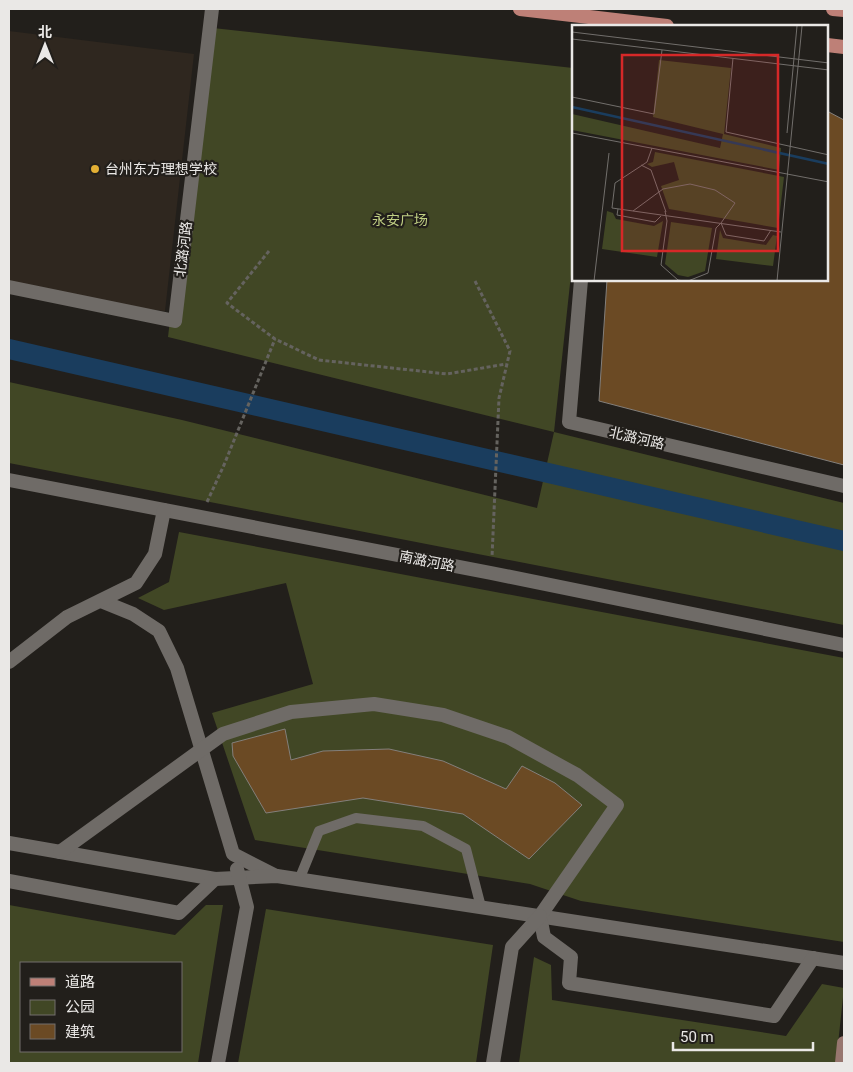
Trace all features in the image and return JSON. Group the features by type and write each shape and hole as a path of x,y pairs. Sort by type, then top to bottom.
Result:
{"main road":[{"path":"520,9 603,22 651,25"},
{"path":"833,9 844,10"},
{"path":"828,45 844,47"},
{"path":"842,1063 844,1043"}],"street":[{"name":"北潞河路","path":"9,287 175,321 212,9"},
{"name":"北潞河路","path":"581,281 568,422 844,486"},
{"name":"南潞河路","path":"9,480 491,573 844,645"},
{"path":"9,662 67,617 136,583 155,554 164,510"},
{"path":"101,601 133,614 159,631 178,668 247,907 218,1063"},
{"path":"60,852 223,734 291,712 374,704 443,715 508,737 577,775 617,805 540,916 512,947 493,1063"},
{"path":"9,843 215,878 277,876 844,963"},
{"path":"233,854 277,876"},
{"path":"9,882 179,913 215,878"},
{"path":"540,916 544,937 571,957 568,983 774,1016 813,958"}],"lane":[{"path":"299,880 319,831 356,818 423,826 466,849 481,907"}],"path":[{"path":"269,251 227,303 274,339 319,360 437,373 447,374 506,364"},
{"path":"475,281 510,351 498,398 491,573"},
{"path":"200,517 224,464 274,339"}],"shaded area":[{"name":"台州东方理想学校","path":"9,31 194,54 165,311 110,305 9,284"}],"green space":[{"name":"永安广场","path":"204,27 572,68 572,265 554,432 168,337"},
{"path":"9,382 182,420 537,508 554,432 844,503 844,625 9,463"},
{"path":"179,532 844,658 844,942 581,901 530,884 255,840 212,713 313,684 286,583 164,610 138,598 169,582"},
{"path":"9,905 175,935 206,905 223,905 198,1063 9,1063"},
{"path":"266,909 493,945 476,1063 238,1063"},
{"path":"534,957 551,965 552,1000 786,1036 822,984 844,988 836,1063 519,1063"}],"building":[{"path":"828,112 844,120 844,465 599,401 607,281 828,281"},
{"path":"285,729 291,760 323,751 389,749 443,761 506,789 522,766 555,783 582,805 529,859 463,814 363,798 266,813 233,756 232,743"}],"waterway":[{"path":"9,349 844,541"}],"place":[{"name":"台州东方理想学校","path":"95,169"}]}
